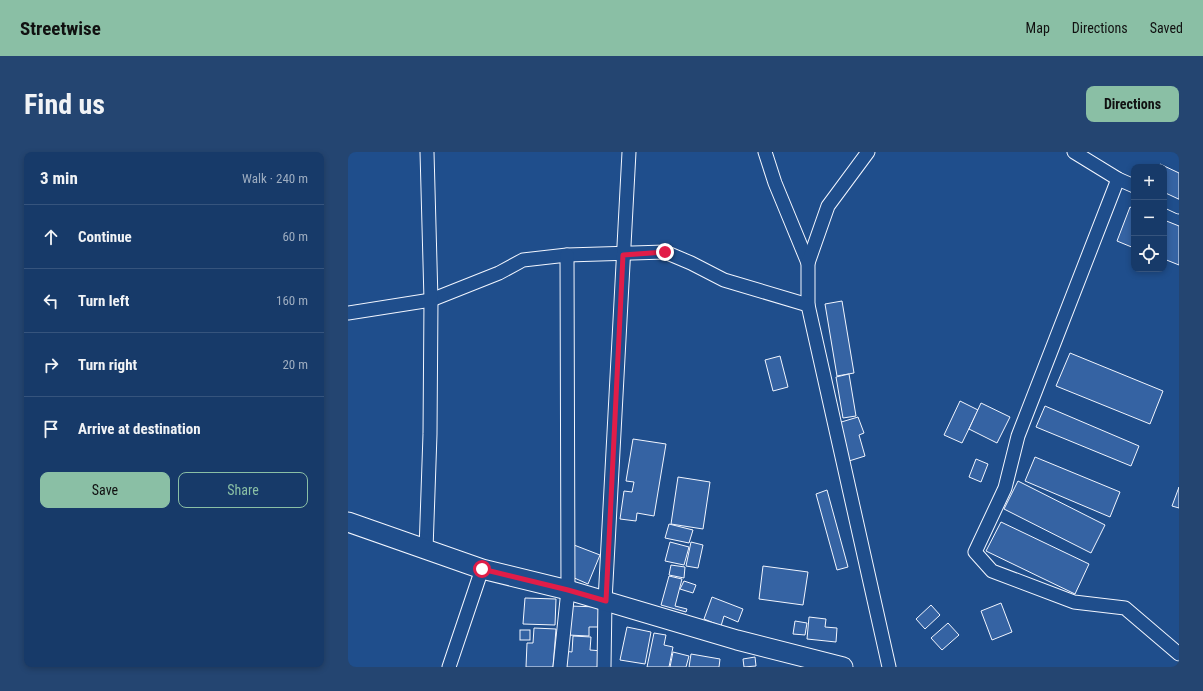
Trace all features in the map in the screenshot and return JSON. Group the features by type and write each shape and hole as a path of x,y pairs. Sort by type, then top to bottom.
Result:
{"street":[{"path":"426,550 430,434 431,300 427,152"},
{"path":"604,667 606,601 629,152"},
{"path":"765,152 775,183 808,263"},
{"path":"868,152 828,206 808,263 808,305 889,667"},
{"path":"1074,152 1118,179 1131,185"},
{"path":"1118,179 1018,436 1005,488 975,552 992,571 1074,602 1126,608 1179,654"},
{"path":"1167,201 1179,207"},
{"path":"348,314 431,300 499,273 523,260 567,255 623,255 665,252 692,263 724,280 808,305"},
{"path":"560,667 568,590 567,255"},
{"path":"348,522 482,569 568,590 737,640 843,667"},
{"path":"449,667 482,569"}],"building":[{"path":"1167,167 1179,173 1179,202 1167,197"},
{"path":"1130,207 1131,247 1117,241"},
{"path":"1167,221 1179,226 1179,265 1167,260"},
{"path":"842,301 854,373 837,376 825,304"},
{"path":"1070,353 1163,391 1150,424 1056,386"},
{"path":"780,356 788,387 773,391 765,360"},
{"path":"849,374 856,416 843,418 836,377"},
{"path":"960,401 978,410 962,443 944,435"},
{"path":"981,403 1010,417 997,443 969,429"},
{"path":"1045,406 1139,446 1131,466 1036,427"},
{"path":"858,417 864,433 859,435 865,456 849,461 838,423"},
{"path":"633,439 666,444 654,516 637,513 636,521 620,519 624,491 632,492 634,482 626,481"},
{"path":"1035,457 1120,492 1110,517 1025,481"},
{"path":"976,459 988,464 981,482 969,477"},
{"path":"678,477 710,482 703,529 671,524"},
{"path":"1018,481 1105,525 1091,553 1004,509"},
{"path":"1179,487 1179,508 1172,506"},
{"path":"827,490 848,567 837,570 816,494"},
{"path":"1001,522 1089,564 1075,594 986,551"},
{"path":"669,524 693,530 689,543 665,538"},
{"path":"670,542 689,547 684,565 665,561"},
{"path":"691,542 703,545 698,568 686,566"},
{"path":"574,545 600,555 588,584 563,573"},
{"path":"671,565 685,567 684,578 669,575"},
{"path":"763,566 808,572 803,605 759,599"},
{"path":"669,576 682,579 675,606 687,609 686,612 661,605"},
{"path":"684,581 696,585 693,593 680,589"},
{"path":"712,597 743,609 738,622 724,616 721,626 704,619"},
{"path":"525,598 556,599 555,625 523,624"},
{"path":"1001,603 1012,632 992,640 981,611"},
{"path":"931,605 940,615 925,629 916,619"},
{"path":"569,606 599,607 598,627 589,627 589,636 568,635"},
{"path":"809,617 826,619 825,627 837,628 836,642 807,639"},
{"path":"795,621 807,623 805,635 793,634"},
{"path":"948,623 959,635 942,650 931,638"},
{"path":"627,627 651,632 645,664 620,660"},
{"path":"534,628 556,629 553,667 526,667 527,643 533,643"},
{"path":"520,630 530,630 530,640 520,640"},
{"path":"654,633 666,635 664,645 673,647 669,667 647,667"},
{"path":"573,636 591,637 590,650 603,651 602,667 563,667 564,651 572,652"},
{"path":"673,652 689,656 686,667 670,667"},
{"path":"691,654 720,659 719,667 689,667"},
{"path":"755,657 756,666 744,667 743,659"}],"route":[{"path":"482,569 606,601 623,255 665,252"}]}
